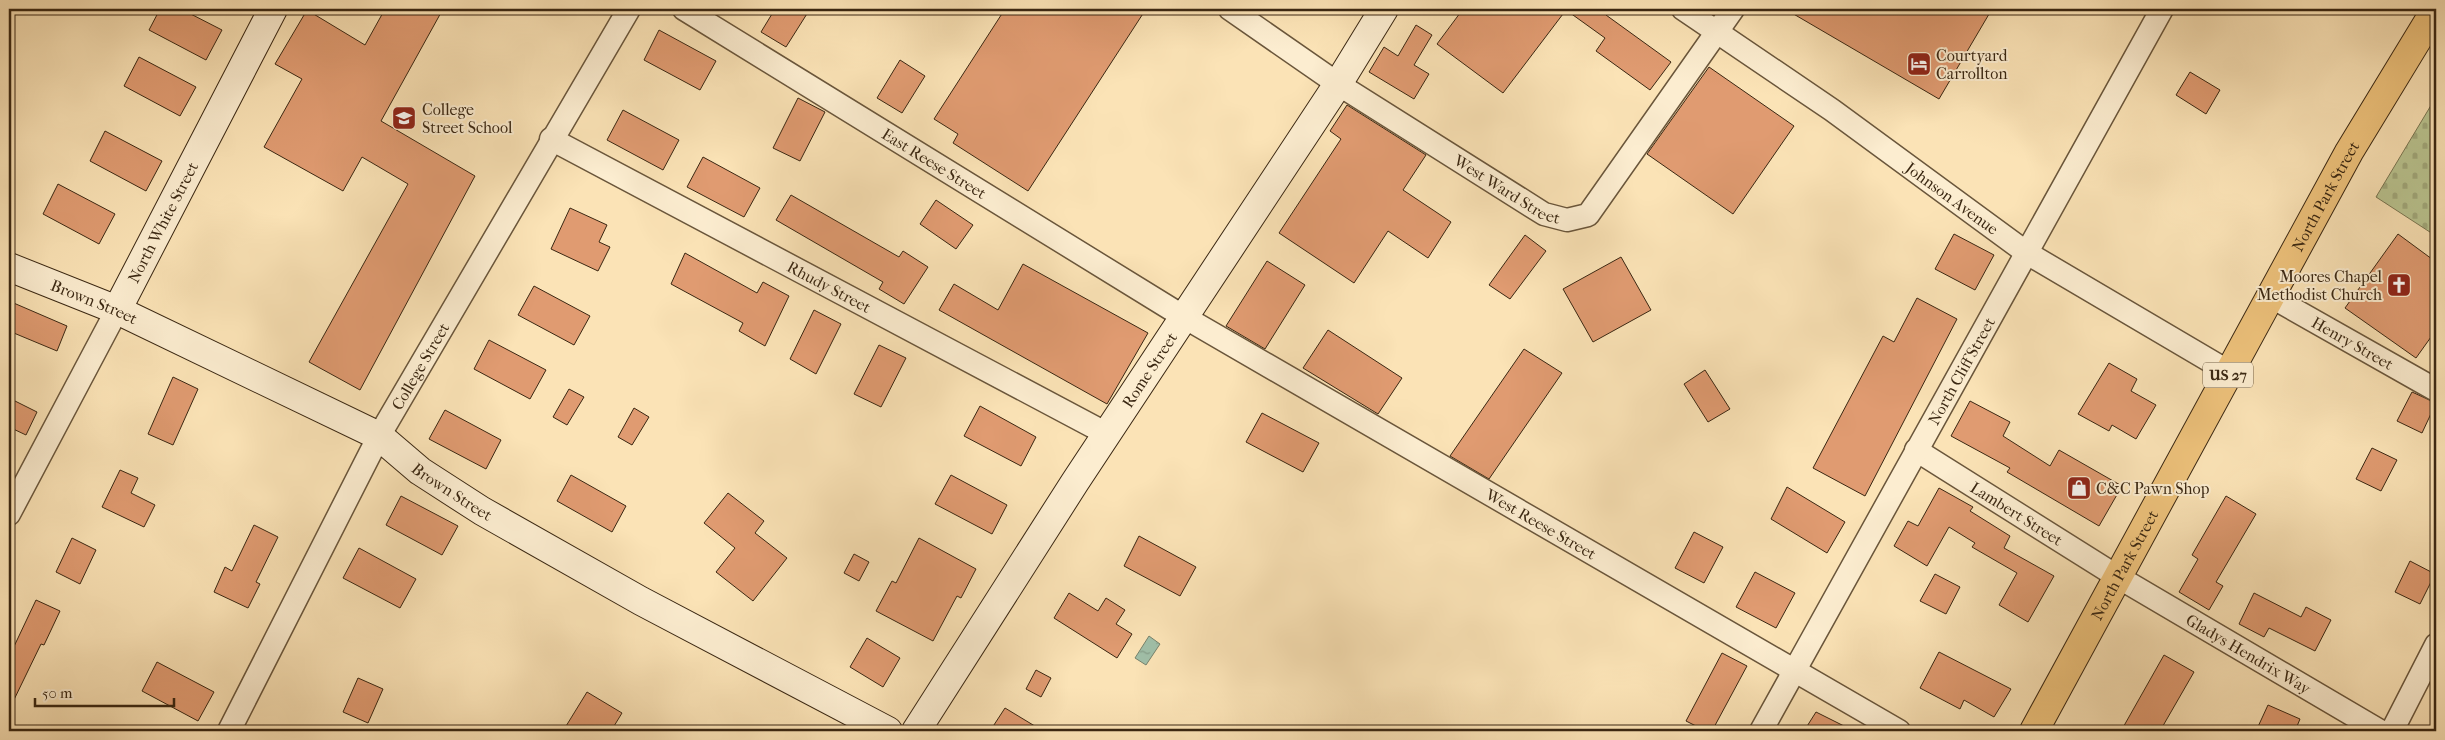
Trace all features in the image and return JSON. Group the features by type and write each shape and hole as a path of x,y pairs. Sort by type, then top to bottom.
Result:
{"main road":[{"name":"North Park Street","path":"2034,731 2354,144 2436,9"}],"street":[{"name":"North White Street","path":"9,514 273,9"},
{"name":"College Street","path":"229,731 379,436 551,139 629,9"},
{"name":"East Reese Street","path":"684,9 1184,317"},
{"name":"West Ward Street","path":"1230,9 1338,84 1544,214 1566,220 1588,215 1733,9"},
{"name":"Rome Street","path":"916,731 1106,434 1338,84 1384,9"},
{"name":"Johnson Avenue","path":"1683,9 1832,110 2027,253 2229,372"},
{"name":"North Cliff Street","path":"1762,731 2162,9"},
{"name":"Rhudy Street","path":"551,139 1106,434"},
{"name":"Brown Street","path":"9,267 117,310 379,436 420,471 482,511 641,601 888,731"},
{"name":"Henry Street","path":"2270,296 2436,390"},
{"name":"West Reese Street","path":"1184,317 1794,672 1900,731"},
{"name":"Lambert Street","path":"1916,450 2118,577"},
{"name":"Gladys Hendrix Way","path":"2118,577 2380,731"},
{"path":"2392,731 2436,645"}],"green space":[{"path":"2436,97 2436,236 2376,197"}],"water":[{"path":"1149,636 1160,644 1146,665 1135,658"}],"building":[{"path":"160,9 181,9 222,30 206,60 149,30"},
{"path":"385,9 443,9 381,121 475,176 360,390 309,362 408,184 362,157 343,191 264,147 302,79 275,64 307,10 365,45"},
{"path":"775,9 810,9 786,47 761,32"},
{"path":"1005,9 1146,9 1028,191 953,143 958,134 934,119"},
{"path":"1463,9 1610,9 1606,15 1671,62 1650,90 1596,51 1605,38 1566,10 1503,93 1437,44"},
{"name":"Courtyard Carrollton","path":"1785,9 1992,9 1939,99"},
{"path":"1416,25 1432,35 1414,65 1429,74 1414,99 1369,72 1384,47 1398,56"},
{"path":"659,30 716,61 700,90 644,60"},
{"path":"139,57 196,87 180,116 124,86"},
{"path":"900,60 925,76 902,113 877,98"},
{"path":"1709,67 1794,126 1733,214 1647,154"},
{"path":"2190,72 2220,90 2206,114 2176,95"},
{"path":"798,98 825,112 800,161 773,148"},
{"path":"1347,105 1426,155 1403,190 1451,222 1428,258 1388,231 1354,283 1279,233 1341,139 1330,131"},
{"path":"623,110 679,140 663,170 607,140"},
{"path":"105,131 162,161 146,191 90,161"},
{"path":"703,157 760,188 744,217 687,187"},
{"path":"58,184 115,214 99,244 43,214"},
{"path":"791,195 899,257 903,251 928,267 904,304 879,289 883,282 776,220"},
{"path":"936,200 973,225 956,249 920,224"},
{"path":"570,208 607,225 599,242 610,247 598,271 551,249"},
{"path":"1954,234 1994,255 1975,290 1935,269"},
{"name":"Moores Chapel Methodist Church","path":"2398,234 2436,262 2436,330 2416,358 2345,308"},
{"path":"1525,235 1546,251 1510,299 1489,285"},
{"path":"685,253 757,293 763,282 789,296 765,346 739,331 743,323 671,284"},
{"path":"1621,257 1651,310 1593,342 1563,289"},
{"path":"1267,261 1305,285 1265,349 1226,326"},
{"path":"1023,264 1148,333 1107,404 939,310 954,284 998,310"},
{"path":"534,286 590,316 574,345 518,315"},
{"path":"1917,298 1957,319 1865,496 1813,468 1883,336 1894,342"},
{"path":"9,301 67,326 57,351 9,331"},
{"path":"814,310 841,324 816,374 790,359"},
{"path":"1328,330 1402,378 1378,414 1303,368"},
{"path":"489,340 546,370 530,399 474,369"},
{"path":"879,345 906,358 881,407 854,394"},
{"path":"1524,349 1562,373 1489,479 1450,456"},
{"path":"2109,363 2137,379 2131,391 2156,405 2136,439 2112,425 2109,431 2078,414"},
{"path":"1705,370 1730,409 1708,422 1684,384"},
{"path":"173,377 198,389 173,445 148,434"},
{"path":"569,389 584,397 567,425 553,417"},
{"path":"2412,392 2436,403 2422,433 2397,421"},
{"path":"13,400 37,412 26,435 9,427 9,408"},
{"path":"1970,401 2010,422 2003,436 2050,466 2059,450 2122,486 2099,526 2007,472 2010,468 1951,436"},
{"path":"980,406 1036,437 1021,466 964,436"},
{"path":"634,408 649,417 632,445 618,437"},
{"path":"445,410 501,440 486,469 429,439"},
{"path":"1262,413 1319,443 1303,472 1246,442"},
{"path":"2372,448 2397,460 2381,491 2356,479"},
{"path":"120,470 138,478 131,493 155,505 144,527 102,507"},
{"path":"571,475 626,506 612,532 557,501"},
{"path":"951,475 1007,505 992,534 935,504"},
{"path":"1787,487 1845,522 1827,553 1771,519"},
{"path":"1939,488 1973,507 1970,511 2010,536 2004,548 2054,576 2028,622 1999,605 2017,573 1972,547 1975,543 1949,527 1927,566 1894,546 1908,521 1918,526"},
{"path":"728,493 764,521 755,533 787,558 753,601 716,572 735,548 704,523"},
{"path":"401,496 458,526 442,555 386,525"},
{"path":"2226,496 2256,514 2216,582 2223,586 2209,610 2179,592 2198,559 2192,555"},
{"path":"254,525 278,537 256,582 260,584 248,608 214,592 225,567 232,571"},
{"path":"1694,532 1723,547 1704,583 1675,568"},
{"path":"1139,536 1196,567 1180,596 1124,566"},
{"path":"72,538 96,550 80,584 56,572"},
{"path":"919,538 976,569 961,598 957,596 933,641 876,611 892,581 896,583"},
{"path":"359,548 416,579 400,608 343,578"},
{"path":"854,554 869,562 859,581 844,573"},
{"path":"2410,561 2435,574 2420,604 2395,592"},
{"path":"1755,572 1795,593 1776,628 1736,607"},
{"path":"1935,574 1960,587 1946,614 1920,601"},
{"path":"1069,593 1098,611 1106,598 1125,610 1116,624 1132,634 1117,658 1054,618"},
{"path":"2254,593 2301,617 2306,607 2331,620 2315,651 2269,628 2264,637 2239,624"},
{"path":"36,600 60,611 44,645 41,644 9,710 9,657"},
{"path":"867,638 900,658 883,687 850,667"},
{"path":"1939,652 2011,689 1994,717 1964,700 1960,709 1920,688"},
{"path":"1722,653 1747,666 1712,731 1706,731 1686,721"},
{"path":"2164,655 2194,672 2160,731 2121,731"},
{"path":"157,662 214,692 198,721 142,691"},
{"path":"1036,670 1051,678 1041,697 1026,689"},
{"path":"358,678 383,689 368,723 343,712"},
{"path":"587,692 622,713 611,731 563,731"},
{"path":"2268,705 2300,719 2295,731 2256,731"},
{"path":"1005,708 1043,731 990,731"},
{"path":"1816,712 1854,731 1804,731"}],"place":[{"name":"Courtyard Carrollton","path":"1919,64"},
{"name":"College Street School","path":"404,118"},
{"name":"Moores Chapel Methodist Church","path":"2399,285"},
{"name":"C&C Pawn Shop","path":"2079,488"}]}
